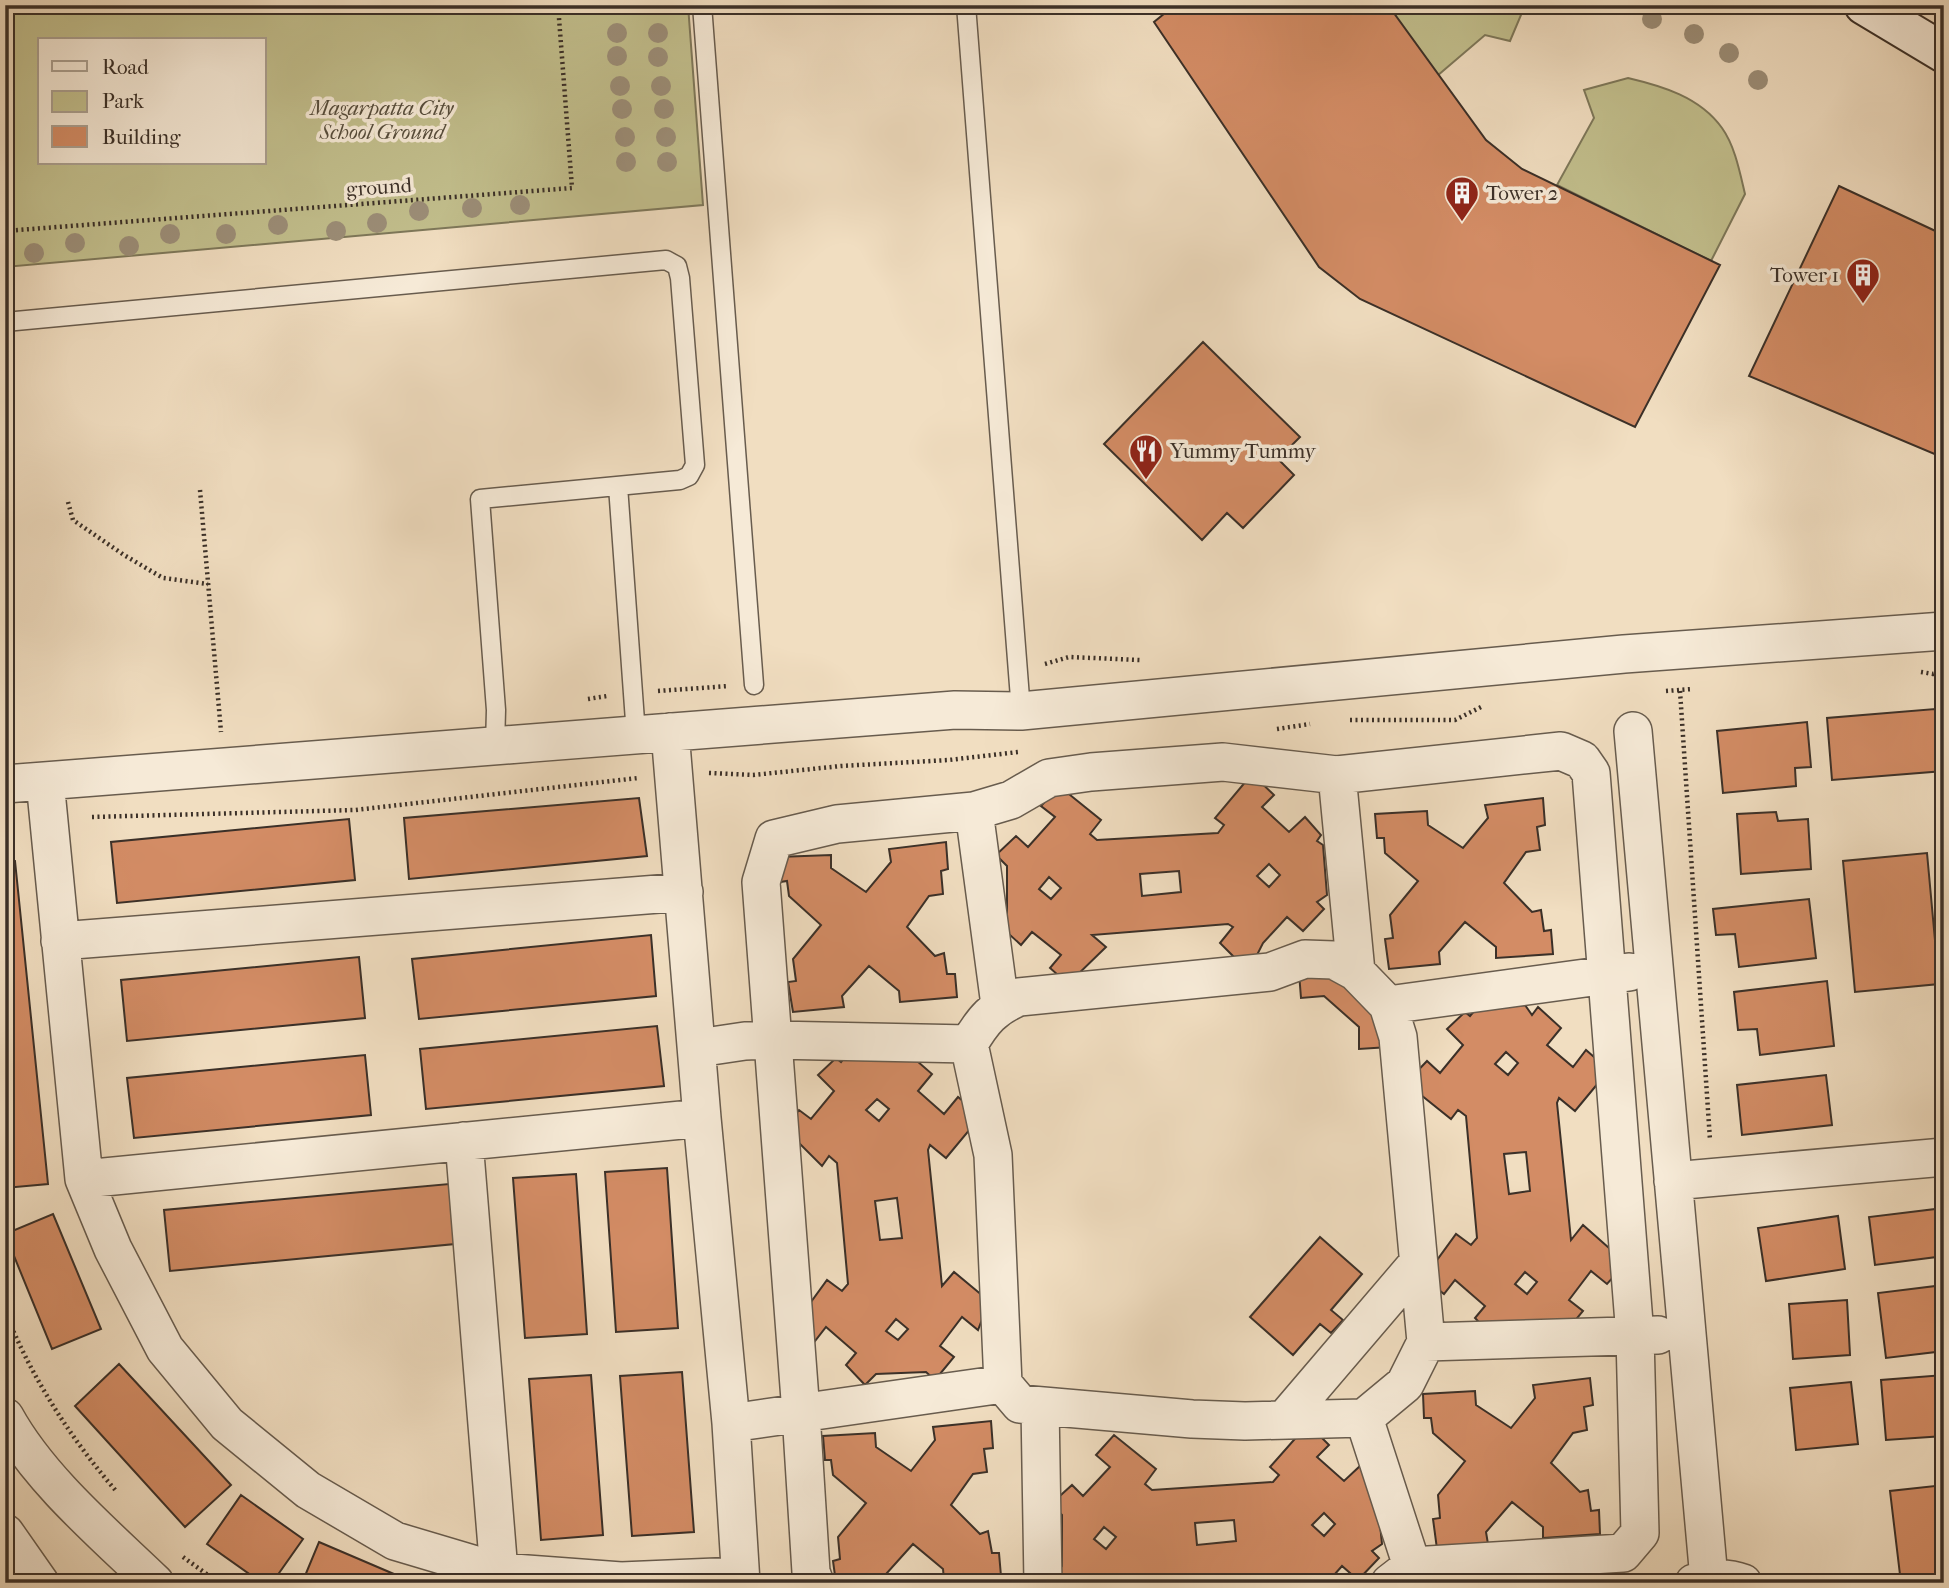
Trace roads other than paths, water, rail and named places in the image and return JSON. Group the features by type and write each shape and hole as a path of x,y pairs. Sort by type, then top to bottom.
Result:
{"street":[{"path":"1864,5 1944,53"},
{"path":"5,784 956,710 1021,711 1625,654 1944,631"},
{"path":"1633,731 1687,1334 1715,1581"},
{"path":"45,781 84,1179 113,1249 165,1349 227,1424 308,1490 395,1541 499,1573 621,1581 740,1580 731,1423 673,774 653,734"},
{"path":"815,1583 811,1572 761,882 774,839 837,824 974,811 1011,800 1049,778 1091,772 1223,762 1337,775 1561,751 1582,760 1591,773 1636,1336 1640,1534 1623,1553 1401,1574 1364,1418"},
{"path":"1337,775 1356,972"},
{"path":"974,811 1000,1005"},
{"path":"60,941 684,892"},
{"path":"1305,959 1334,960 1356,972 1388,1004 1398,1037 1426,1342 1405,1384 1364,1418 1192,1419 1020,1404 1003,1384 993,1155 969,1044 980,1025 1000,1005 1019,997 1270,972 1305,959"},
{"path":"1388,1004 1654,968"},
{"path":"698,1048 773,1040 969,1044"},
{"path":"84,1179 702,1118"},
{"path":"464,1141 499,1573"},
{"path":"1673,1181 1944,1157"},
{"path":"1284,1420 1418,1263"},
{"path":"1426,1342 1687,1334"},
{"path":"731,1423 1003,1384"},
{"path":"1040,1406 1043,1583"},
{"path":"5,1417 16,1438 76,1508 155,1583"},
{"path":"5,1533 40,1583"}],"lane":[{"path":"702,5 754,685"},
{"path":"966,5 1021,711"},
{"path":"5,321 666,260 677,266 695,465 689,476 680,480 480,499 496,710 495,746"},
{"path":"618,486 653,734"}],"place":[{"name":"Tower 2","path":"1462,223"},
{"name":"Tower 1","path":"1863,305"},
{"name":"Yummy Tummy","path":"1146,481"}],"park label":[{"name":"Magarpatta City School Ground","path":"382,120"}]}
